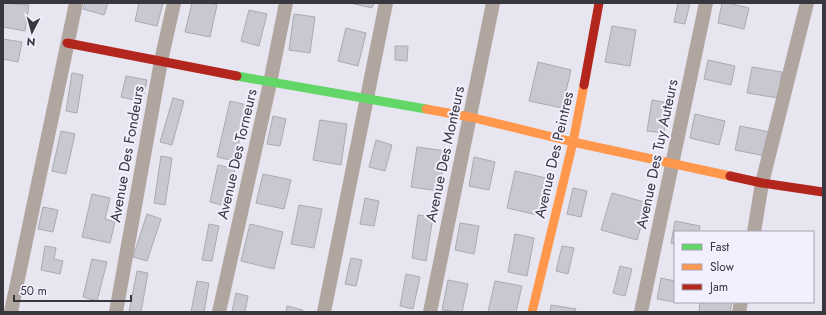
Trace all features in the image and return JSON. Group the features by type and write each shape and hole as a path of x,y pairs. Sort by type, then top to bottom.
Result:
{"street":[{"path":"11,311 76,3"},
{"name":"Avenue Des Fondeurs","path":"116,312 161,61 174,3"},
{"name":"Avenue Des Torneurs","path":"219,312 270,83 286,3"},
{"path":"324,312 386,3"},
{"name":"Avenue Des Monteurs","path":"430,312 493,3"},
{"name":"Avenue Des Peintres","path":"532,312 573,142 599,3"},
{"name":"Avenue Des Tuy Auteurs","path":"641,312 706,3"},
{"path":"754,231 762,183 807,3"},
{"path":"67,43 270,83 470,117 573,142 762,183 823,192"}],"building":[{"path":"3,3 29,5 25,31 3,27"},
{"path":"85,3 108,3 104,15 83,9"},
{"path":"139,3 163,3 157,26 135,21"},
{"path":"192,3 209,3 217,5 210,37 185,32"},
{"path":"350,3 374,3 372,8"},
{"path":"678,3 690,3 685,24 674,22"},
{"path":"722,3 749,8 744,29 718,23"},
{"path":"249,10 267,14 259,46 241,41"},
{"path":"294,14 315,17 310,53 289,50"},
{"path":"612,26 636,30 630,66 605,62"},
{"path":"346,28 366,33 358,66 338,61"},
{"path":"3,39 22,42 18,62 3,59"},
{"path":"395,46 408,46 407,61 395,60"},
{"path":"708,60 735,66 731,85 704,79"},
{"path":"538,62 571,70 562,108 529,101"},
{"path":"752,67 782,72 778,98 747,93"},
{"path":"72,73 83,75 77,113 66,111"},
{"path":"126,76 147,80 142,102 121,97"},
{"path":"173,98 184,101 172,145 160,142"},
{"path":"652,100 669,103 664,133 647,131"},
{"path":"230,101 247,105 235,161 217,157"},
{"path":"695,114 725,121 719,145 690,138"},
{"path":"273,116 286,119 280,146 267,144"},
{"path":"320,120 347,124 341,165 313,160"},
{"path":"740,126 770,132 765,156 735,150"},
{"path":"61,131 75,134 66,174 52,171"},
{"path":"376,140 392,145 385,171 369,167"},
{"path":"417,147 446,151 439,191 411,187"},
{"path":"161,156 172,158 165,205 154,203"},
{"path":"474,157 495,162 489,190 469,186"},
{"path":"218,165 235,169 226,206 210,202"},
{"path":"515,171 546,178 538,215 507,208"},
{"path":"263,174 291,180 284,209 256,203"},
{"path":"573,188 587,191 581,217 567,214"},
{"path":"612,193 648,203 637,240 601,230"},
{"path":"92,194 110,198 105,219 115,222 110,243 82,237"},
{"path":"365,198 379,201 374,226 360,224"},
{"path":"299,205 322,209 314,248 291,244"},
{"path":"43,207 58,210 53,232 38,229"},
{"path":"147,214 161,219 147,261 133,257"},
{"path":"418,215 433,217 426,261 412,258"},
{"path":"675,221 700,226 699,231 674,231 674,244 671,243"},
{"path":"460,223 479,226 474,254 455,250"},
{"path":"209,224 219,226 212,261 202,260"},
{"path":"250,224 283,232 274,269 241,261"},
{"path":"515,234 534,238 527,276 508,272"},
{"path":"45,246 56,248 54,259 63,261 60,274 41,270"},
{"path":"562,246 574,248 568,274 556,271"},
{"path":"351,258 362,260 356,286 345,284"},
{"path":"92,259 107,262 97,301 83,297"},
{"path":"620,266 632,269 625,296 613,293"},
{"path":"137,271 148,273 141,312 129,312"},
{"path":"406,274 420,277 413,309 400,306"},
{"path":"661,278 674,281 674,302 657,299"},
{"path":"448,280 468,284 462,312 442,310"},
{"path":"197,281 209,283 204,312 191,312"},
{"path":"495,281 522,286 516,312 488,312"},
{"path":"236,293 248,296 245,312 232,312"},
{"path":"700,303 732,303 730,312 699,312"},
{"path":"551,305 576,309 575,312 550,312"},
{"path":"287,306 303,310 302,312 286,312"}],"traffic: fast":[{"path":"237,76 426,109"}],"traffic: slow":[{"path":"532,312 573,142 584,85"},
{"path":"426,109 470,117 573,142 730,176"}],"traffic: jam":[{"path":"584,85 599,3"},
{"path":"67,43 237,76"},
{"path":"730,176 762,183 823,192"}]}
